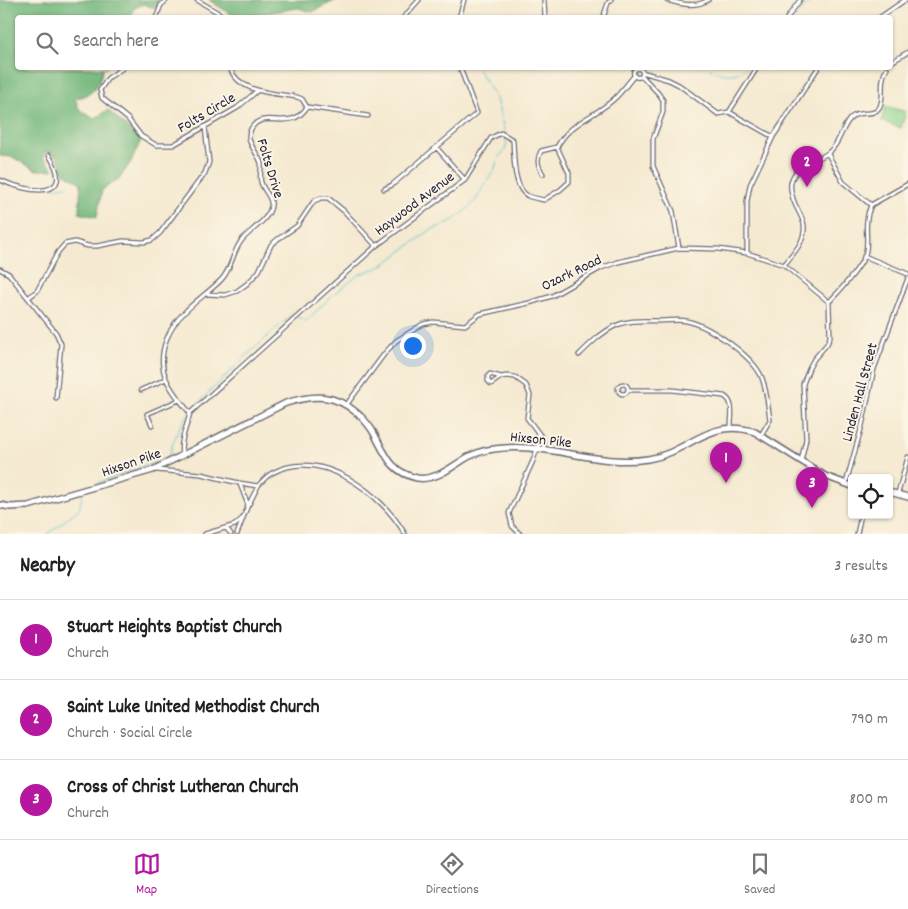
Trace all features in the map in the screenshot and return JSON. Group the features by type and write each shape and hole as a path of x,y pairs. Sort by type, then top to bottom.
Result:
{"main road":[{"name":"Hixson Pike","path":"0,506 28,506 153,470 286,402 316,397 338,400 347,404 371,428 393,466 402,473 416,477 432,477 444,473 469,456 488,450 508,447 537,449 608,460 643,459 672,451 707,433 730,427 743,428 761,435 825,476 848,485"},
{"path":"893,493 908,497"}],"street":[{"path":"157,15 161,4 167,0"},
{"path":"197,0 222,15"},
{"path":"406,15 419,0"},
{"path":"460,15 464,0"},
{"path":"544,0 545,15"},
{"path":"604,15 611,0"},
{"path":"667,0 685,5 708,0"},
{"path":"789,15 800,0"},
{"path":"884,15 907,0"},
{"path":"893,61 908,52"},
{"name":"Folts Circle","path":"120,70 108,78 100,90 102,98 128,119 141,136 156,145 173,145 237,108 257,91"},
{"path":"230,70 241,81 257,91 297,97 307,107 368,116"},
{"path":"384,189 392,185 477,113 461,70"},
{"path":"543,174 538,166 538,157 541,151 557,147 562,136 569,130 612,100 634,76 634,70"},
{"path":"640,70 663,100 663,112 654,139 653,166 672,210 679,248"},
{"path":"729,112 756,70"},
{"path":"747,253 747,201 750,185 773,137 817,70"},
{"path":"784,265 796,250 804,231 804,225 791,192 792,181 800,168 828,154 838,142 851,118 871,113 880,107 882,102 881,83 885,70"},
{"path":"642,74 669,80 679,85 718,114 729,112 773,137"},
{"path":"634,76 638,78 642,74"},
{"name":"Folts Drive","path":"190,413 179,400 166,378 161,360 162,352 170,334 182,315 227,272 235,248 266,216 272,206 270,198 260,182 261,164 249,140 250,130 255,123 263,119 295,118 301,115 307,107"},
{"path":"28,298 37,291 58,252 65,244 75,242 88,246 97,246 123,241 144,242 152,240 160,233 205,174 208,162 205,127"},
{"name":"Haywood Avenue","path":"190,413 376,246 465,180 491,138 501,133 513,140 518,184 527,196 544,200 569,182 569,173 557,147"},
{"path":"436,147 465,180"},
{"path":"828,154 843,182 871,206"},
{"path":"0,180 30,190 45,190 52,187 56,183 58,174 56,166 49,155"},
{"path":"800,461 806,439 803,384 814,359 830,338 829,302 844,286 864,256 866,220 871,206 908,184"},
{"path":"205,294 225,295 237,291 248,282 258,271 271,246 297,226 314,201 321,198 328,198 344,211 376,246"},
{"name":"Ozark Road","path":"347,404 396,341 423,324 433,322 465,324 480,314 552,296 601,268 618,262 679,248 718,249 747,253 784,265 829,302"},
{"path":"864,256 908,274"},
{"path":"0,269 9,274 56,333 61,344 56,398"},
{"name":"Linden Hall Street","path":"851,474 874,369 908,278"},
{"path":"579,355 616,325 636,320 686,321 706,327 722,337 742,354 756,367 762,378 770,420 761,435"},
{"path":"502,377 515,377 526,385 530,395 527,418 543,439 544,450"},
{"path":"141,390 166,378"},
{"path":"628,390 672,390 724,396 731,403 730,427"},
{"path":"152,425 147,414 179,400"},
{"path":"182,456 181,446 190,413"},
{"path":"520,534 512,526 509,513 540,442 539,435"},
{"path":"898,494 908,457"},
{"path":"237,534 248,505 258,486 272,473 292,467 306,466 321,467 350,479 389,512 405,534"},
{"path":"153,470 201,474 258,486"},
{"path":"239,483 248,505"},
{"path":"204,534 235,525 243,518"},
{"path":"857,534 860,519"},
{"path":"226,528 231,534"}],"green space":[{"path":"0,0 163,0 155,8 143,4 133,9 132,15 15,15 15,70 103,70 94,89 87,95 75,98 79,109 94,119 108,110 141,140 132,160 120,178 102,190 97,217 79,213 81,183 64,173 57,156 46,151 43,157 54,170 36,170 12,157 0,156"},
{"path":"209,0 336,0 312,12 298,8 254,15 232,15"},
{"path":"886,106 906,112 901,128 881,121"}],"waterway":[{"path":"798,15 811,0"},
{"path":"474,15 477,10"},
{"path":"478,70 496,99 505,133"},
{"path":"714,70 728,74 743,70"},
{"path":"190,411 292,314 306,321 335,293 360,274 380,267 429,231 452,221 465,211 476,200 494,171 498,158 505,150 507,144 505,137"},
{"path":"0,182 5,183"},
{"path":"53,188 67,186"},
{"path":"98,483 169,457 176,435 188,414"},
{"path":"48,534 79,509 83,492"}],"place":[{"name":"Saint Luke United Methodist Church","path":"807,187"},
{"name":"Stuart Heights Baptist Church","path":"726,483"},
{"name":"Cross of Christ Lutheran Church","path":"812,508"}]}
